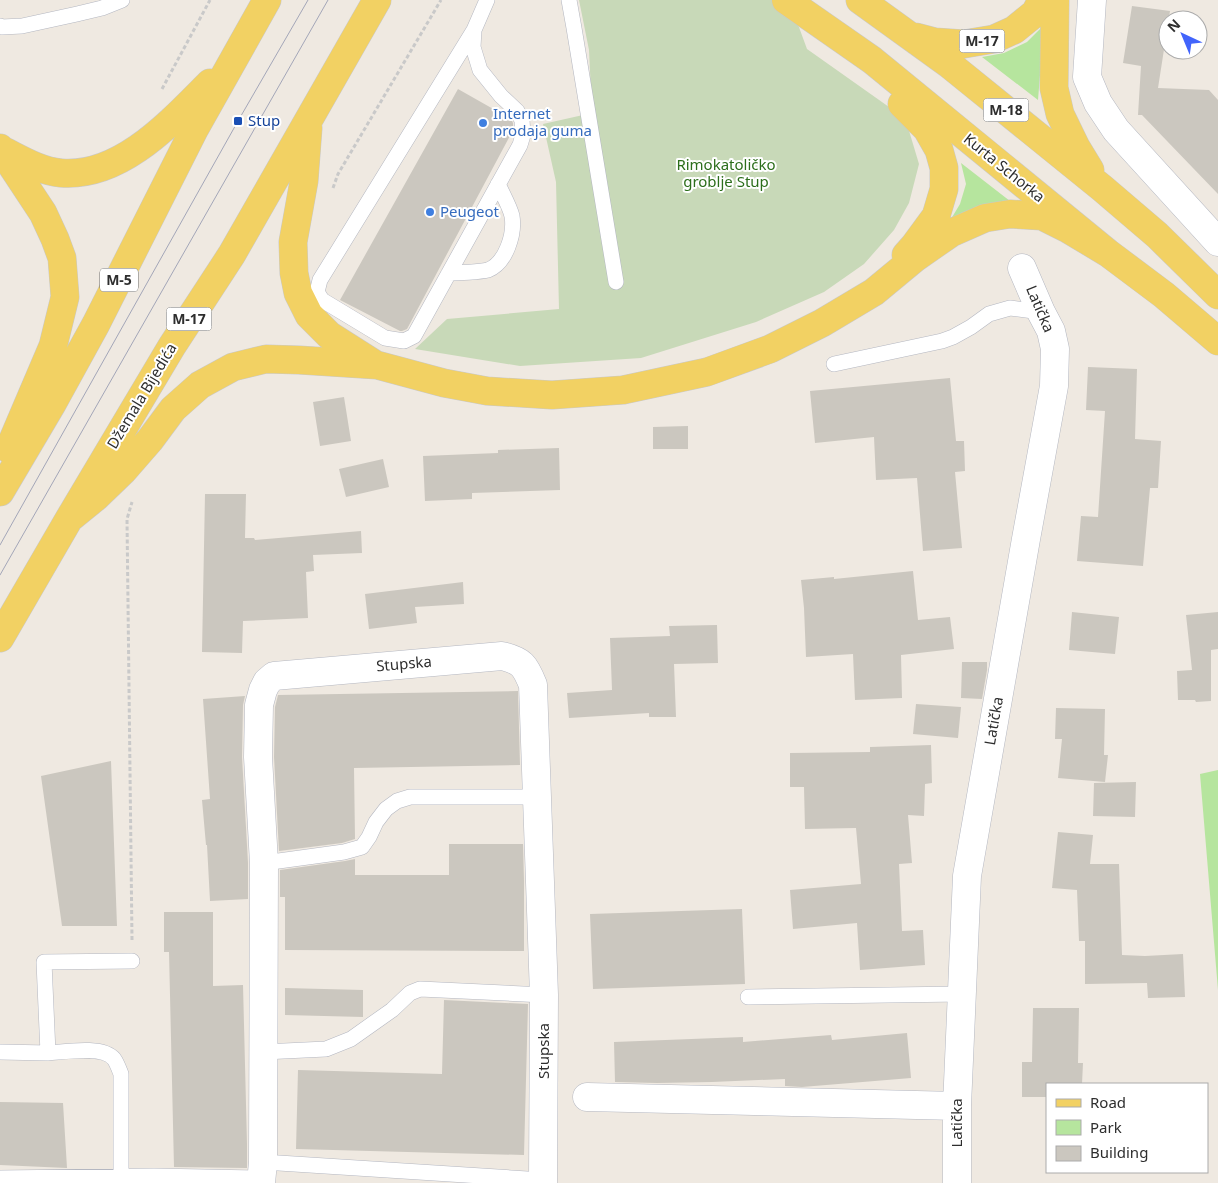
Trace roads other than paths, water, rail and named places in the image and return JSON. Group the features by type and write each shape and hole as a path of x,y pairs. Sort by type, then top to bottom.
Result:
{"main road":[{"name":"M-5","path":"0,492 96,324 194,130 267,0"},
{"name":"M-17","path":"860,0 908,34 935,42 964,44 994,39 1014,30 1035,13 1042,0"},
{"path":"1055,0 1054,88 1060,114 1076,147 1102,188"},
{"name":"Džemala Bijedića","path":"0,638 172,346 232,254 378,1"},
{"name":"Kurta Schorka","path":"797,7 872,60 1108,253 1164,295 1218,341"},
{"name":"M-18","path":"908,34 950,65 1102,188 1157,235 1218,295"},
{"path":"872,60 888,91 927,129 939,150 944,168 944,189 936,216 914,246 874,292"},
{"path":"1,149 36,167 60,173 86,173 113,164 139,149 182,112 230,64"},
{"path":"309,119 304,181 293,242 294,273 298,293 309,315 329,335 377,365"},
{"path":"0,480 9,449 53,346 65,297 62,258 55,239 42,213 1,149"},
{"path":"69,519 123,471 150,440 172,409 200,385 233,367 266,359 299,360 377,365 444,384 486,391 552,395 623,390 707,372 770,349 822,323 874,292 915,258 951,234 985,218 1010,214 1042,216 1108,253"}],"street":[{"path":"1092,0 1088,77 1098,103 1116,130 1218,242"},
{"name":"Latička","path":"957,1183 957,1106 967,876 1054,386 1055,349 1051,331 1022,268"},
{"name":"Stupska","path":"262,1174 264,863 258,757 259,705 262,690 266,682 274,676 502,656 515,660 526,670 533,684 544,995 543,1182"},
{"path":"587,1097 957,1106"}],"lane":[{"path":"0,26 22,26 102,8 122,0"},
{"path":"474,30 473,47 480,70 500,96 517,111 522,120 523,135 520,145 414,336 404,341 385,338 322,300 317,292 320,280 474,30 487,0"},
{"path":"569,0 616,282"},
{"path":"449,273 487,270 499,262 506,252 511,236 512,216 498,184"},
{"path":"834,364 942,341 971,327 990,314 1010,308 1041,312"},
{"path":"264,863 344,852 362,847 376,822 386,809 403,799 537,797"},
{"path":"48,1052 44,962 132,961"},
{"path":"263,1052 326,1049 351,1039 392,1010 410,993 420,989 544,995"},
{"path":"748,997 962,994"},
{"path":"0,1052 94,1050 114,1058 121,1074 122,1176"},
{"path":"0,1178 262,1174 543,1182"}],"tram line":[{"path":"0,545 308,0"},
{"path":"0,575 328,0"}],"place":[{"name":"Stup","path":"238,121"},
{"name":"Internet prodaja guma","path":"483,123"},
{"name":"Peugeot","path":"430,212"}],"park label":[{"name":"Rimokatoličko groblje Stup","path":"726,174"}]}
